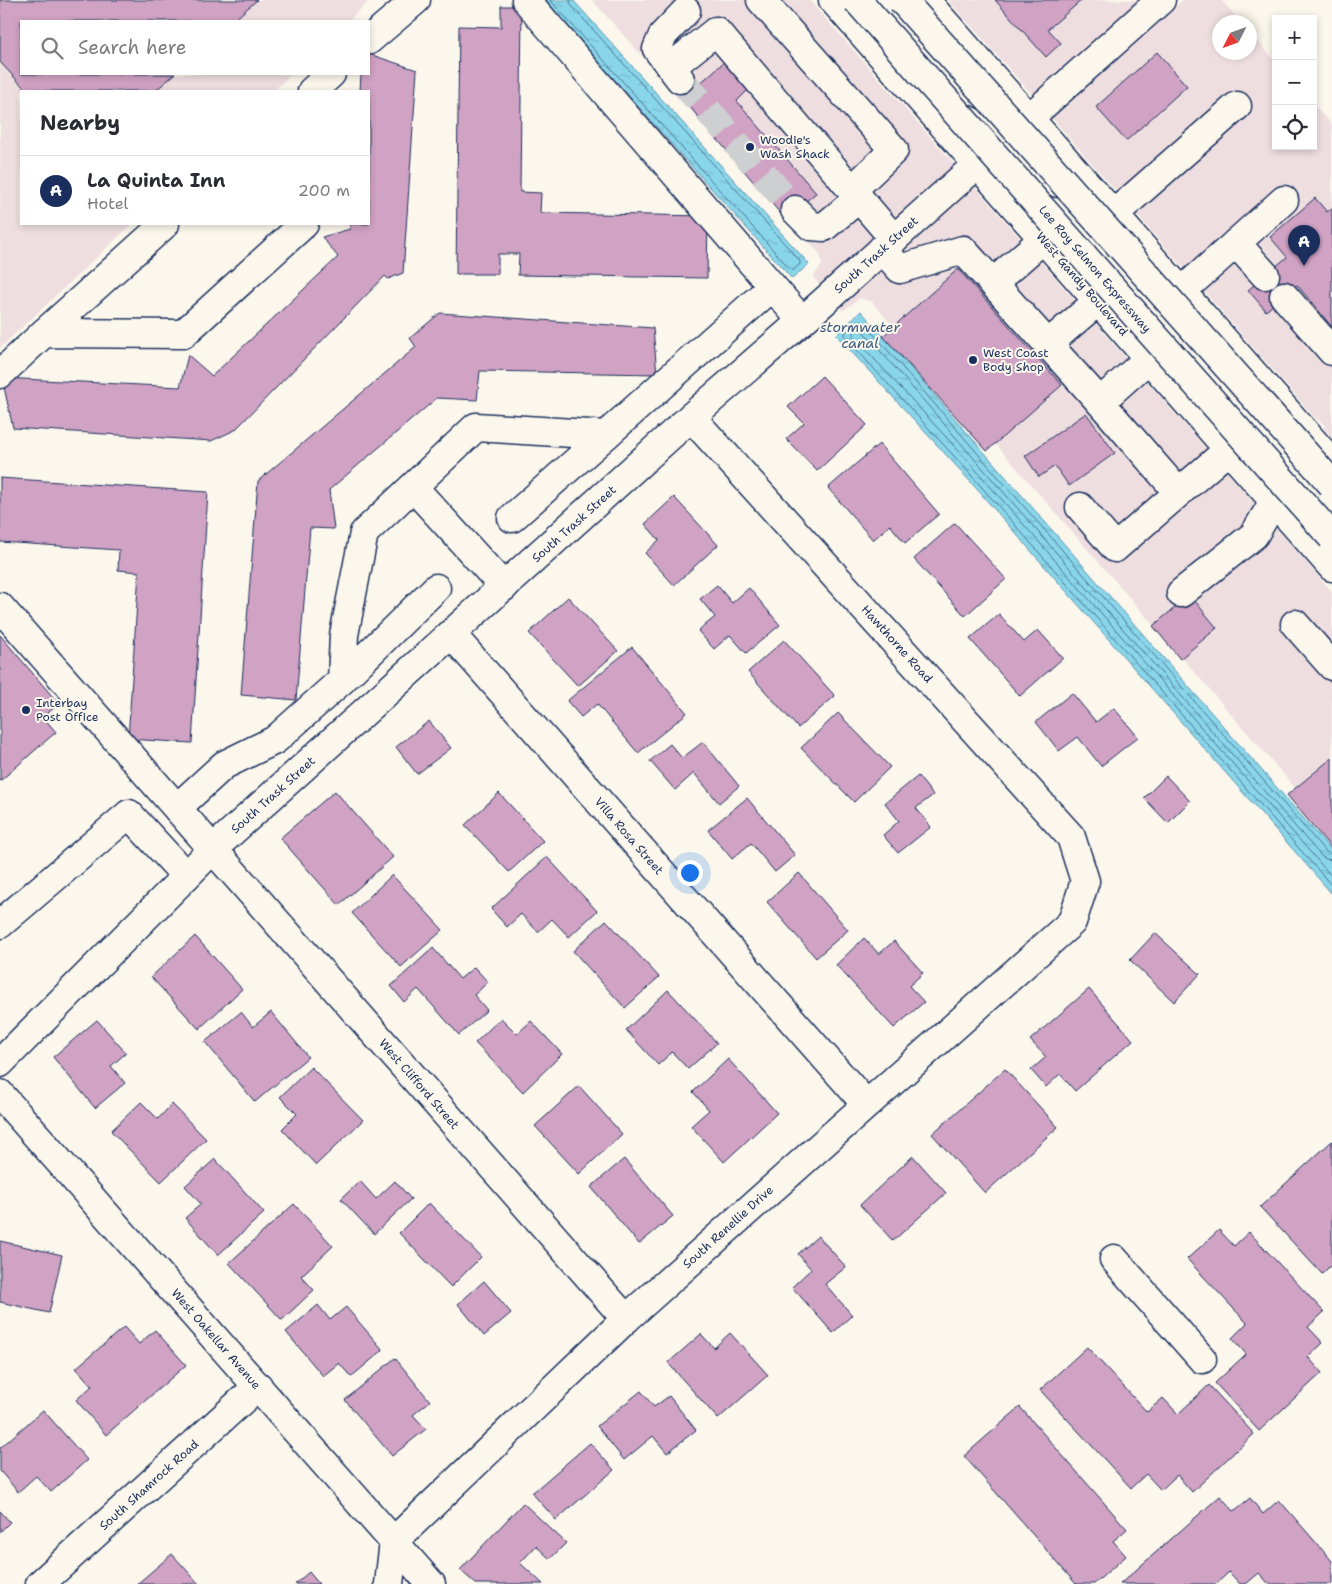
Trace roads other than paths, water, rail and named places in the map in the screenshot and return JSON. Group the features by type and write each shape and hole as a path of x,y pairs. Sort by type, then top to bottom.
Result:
{"main road":[{"path":"370,39 416,0"},
{"path":"526,0 710,212 772,287 806,318"},
{"path":"761,0 894,150 824,227 811,226 796,210"},
{"name":"West Gandy Boulevard","path":"833,0 1332,567"},
{"path":"852,0 950,111 989,131 1030,118"},
{"name":"Lee Roy Selmon Expressway","path":"857,0 1332,537"},
{"path":"902,0 1332,484"},
{"path":"926,0 1332,463"},
{"name":"South Trask Street","path":"0,1063 213,849 691,417 806,318 1161,0"},
{"path":"686,11 663,34 656,48 675,73 716,31 856,194 888,244 900,269 963,250 1178,492"},
{"path":"313,90 331,75"},
{"path":"1114,214 1237,106"},
{"path":"978,165 1033,162 1071,193 1250,399 1304,431"},
{"path":"1182,291 1284,200"},
{"path":"0,374 164,225"},
{"path":"44,333 182,334 303,225"},
{"path":"992,283 1043,239"},
{"path":"1236,243 1265,276"},
{"path":"512,518 772,287"},
{"path":"1284,296 1332,351"},
{"path":"1048,344 1098,302"},
{"path":"1100,402 1148,359"},
{"name":"Hawthorne Road","path":"691,417 1071,837 1085,881"},
{"path":"342,680 344,635 364,533 476,427 606,435"},
{"path":"1080,507 1115,548 1228,450"},
{"path":"413,487 504,587"},
{"path":"1181,593 1254,534 1274,500 1314,525 1332,546"},
{"path":"177,808 224,765 275,740 342,680 436,588"},
{"name":"West Clifford Street","path":"0,607 626,1319"},
{"path":"1295,624 1332,666"},
{"name":"Villa Rosa Street","path":"452,635 866,1104"},
{"path":"0,924 129,814 186,876"},
{"name":"South Renellie Drive","path":"394,1541 626,1319 1072,922 1085,881"},
{"name":"West Oakellar Avenue","path":"0,1094 431,1584"},
{"path":"1114,1259 1202,1359"},
{"name":"South Shamrock Road","path":"40,1584 258,1386"},
{"path":"389,1584 394,1541"}],"water":[{"path":"543,0 573,0 809,264 792,279"},
{"name":"stormwater canal","path":"861,311 1332,851 1332,894 960,470 836,335"}],"tunnel":[{"path":"680,79 795,210"}],"place":[{"name":"Woodie's Wash Shack","path":"750,147"},
{"name":"La Quinta Inn","path":"1304,266"},
{"name":"West Coast Body Shop","path":"973,360"},
{"name":"Interbay Post Office","path":"26,710"}]}
